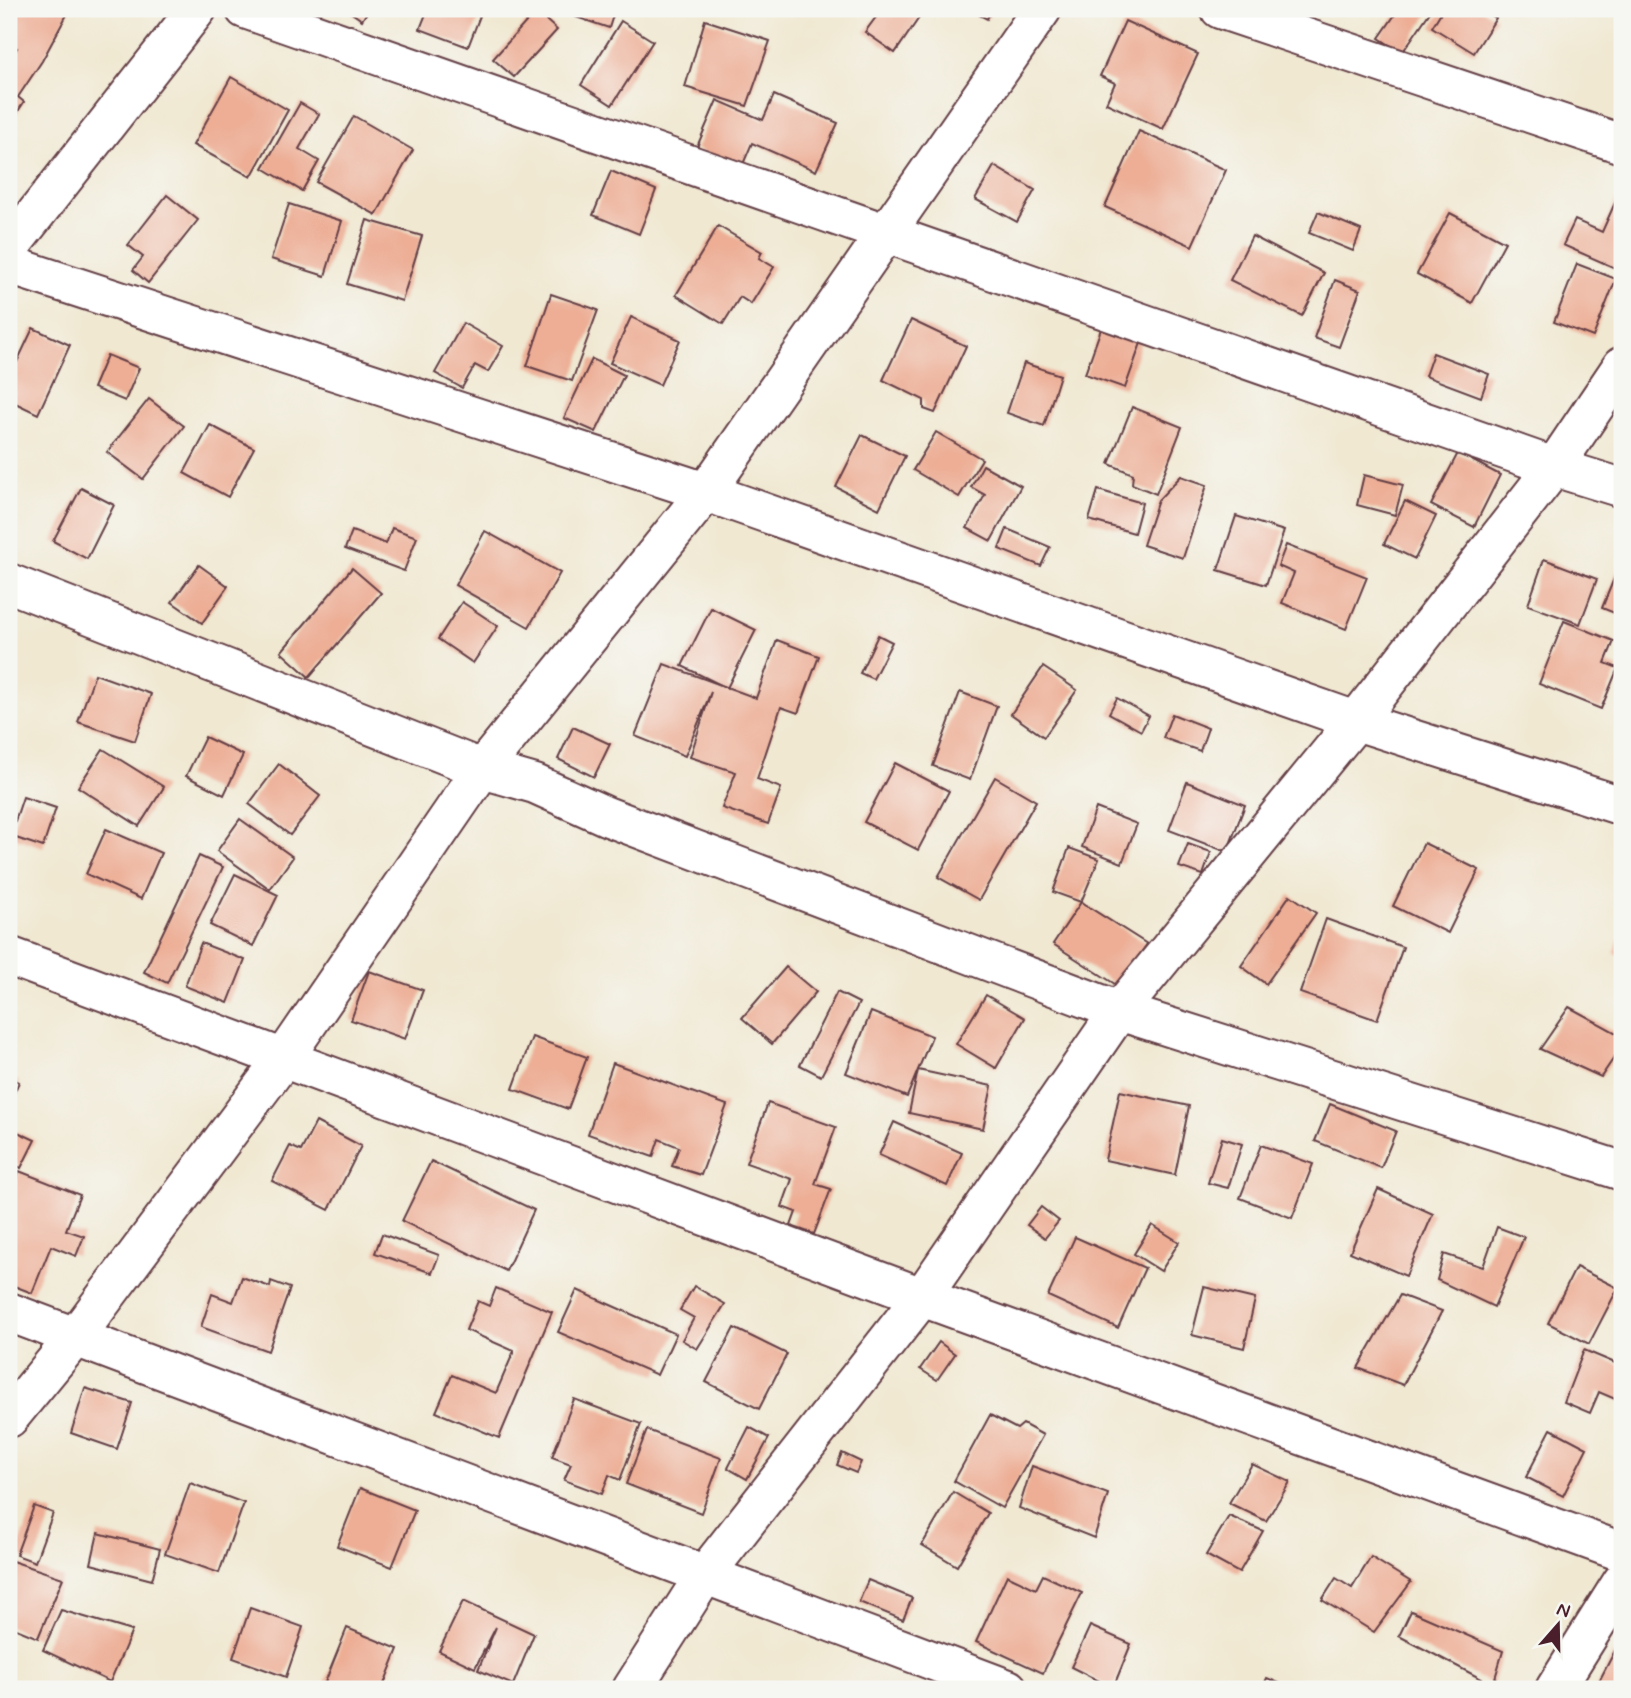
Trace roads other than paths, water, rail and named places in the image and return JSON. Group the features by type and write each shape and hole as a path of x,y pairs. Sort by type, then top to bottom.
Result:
{"street":[{"path":"9,248 197,9"},
{"path":"245,9 1554,467 1622,488"},
{"path":"9,1418 76,1336 284,1058 482,769 706,492 1042,9"},
{"path":"1220,9 1622,144"},
{"path":"9,265 706,492 1356,721 1622,806"},
{"path":"632,1689 706,1573 922,1297 1119,1011 1356,721 1554,467 1622,366"},
{"path":"9,583 482,769 535,784 606,816 1119,1011 1622,1171"},
{"path":"9,956 922,1297 1622,1552"},
{"path":"9,1312 1008,1689"},
{"path":"1555,1689 1622,1582"}]}
